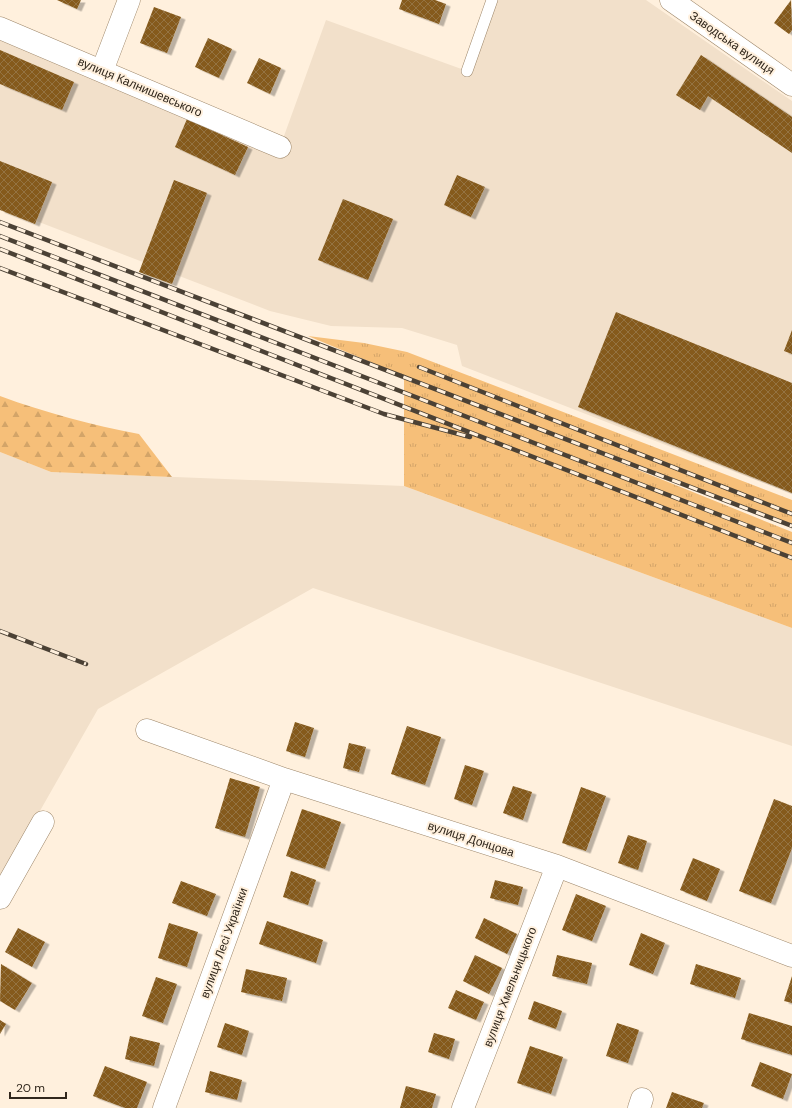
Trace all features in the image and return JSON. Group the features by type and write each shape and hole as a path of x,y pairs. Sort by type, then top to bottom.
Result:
{"street":[{"path":"102,71 129,0"},
{"name":"Заводська вулиця","path":"672,0 792,85"},
{"name":"вулиця Калнишевського","path":"0,28 280,147"},
{"name":"вулиця Донцова","path":"147,730 284,779 557,866 792,956"},
{"name":"вулиця Лесі Українки","path":"164,1108 284,779"},
{"path":"0,898 43,822"},
{"name":"вулиця Хмельницького","path":"463,1108 557,866"}],"lane":[{"path":"467,71 492,0"}],"shaded area":[{"path":"492,0 646,0 792,101 792,494 462,366 457,345 402,328 331,326 270,311 0,207 0,28 280,147 326,20 467,71"},
{"path":"0,452 51,472 404,486 792,628 792,746 313,588 98,709 0,881"}],"green space":[{"path":"308,336 364,343 407,352 792,500 792,526 445,392 792,532 792,628 404,486 404,376"},
{"path":"0,396 69,418 139,434 172,477 51,472 0,452"}],"building":[{"path":"57,0 81,0 77,9"},
{"path":"402,0 435,0 446,4 439,24 399,9"},
{"path":"791,0 792,30 789,34 774,23"},
{"path":"154,7 181,17 167,53 140,43"},
{"path":"208,38 232,49 219,78 195,67"},
{"path":"0,50 74,82 62,110 0,84"},
{"path":"701,55 792,117 792,153 708,96 700,110 676,95"},
{"path":"259,58 281,68 270,94 247,83"},
{"path":"187,119 248,147 235,175 175,147"},
{"path":"0,161 52,182 35,224 0,210"},
{"path":"457,175 485,187 471,217 444,205"},
{"path":"174,180 207,193 172,284 139,272"},
{"path":"343,199 393,219 368,280 318,260"},
{"path":"616,312 792,383 792,493 578,407"},
{"path":"792,330 792,354 784,351"},
{"path":"295,722 314,728 305,757 286,751"},
{"path":"407,726 441,737 425,785 391,774"},
{"path":"349,743 366,747 359,772 343,768"},
{"path":"465,765 484,771 472,805 454,799"},
{"path":"230,778 260,787 245,837 215,828"},
{"path":"513,786 532,792 523,820 503,813"},
{"path":"581,787 606,796 586,851 562,843"},
{"path":"774,799 792,806 792,848 771,903 739,891"},
{"path":"302,809 341,822 325,869 286,856"},
{"path":"628,835 647,841 638,870 618,863"},
{"path":"693,858 720,869 707,901 680,890"},
{"path":"291,871 316,880 308,905 283,897"},
{"path":"495,880 523,887 518,905 490,898"},
{"path":"181,881 216,894 207,916 172,903"},
{"path":"576,894 606,906 592,941 562,930"},
{"path":"484,918 517,934 507,954 475,938"},
{"path":"267,921 323,940 316,963 259,944"},
{"path":"169,923 198,932 187,967 158,958"},
{"path":"18,928 45,942 32,967 5,952"},
{"path":"641,933 665,943 653,974 629,965"},
{"path":"475,955 502,968 489,994 463,981"},
{"path":"557,955 592,963 587,984 552,976"},
{"path":"1,964 32,983 15,1010 0,1001"},
{"path":"696,964 741,978 735,998 690,984"},
{"path":"246,969 287,978 282,1001 241,992"},
{"path":"792,976 792,1003 784,1001"},
{"path":"156,977 177,984 163,1023 142,1016"},
{"path":"456,990 484,1002 476,1020 448,1008"},
{"path":"534,1001 562,1011 556,1029 528,1019"},
{"path":"749,1013 792,1026 792,1055 741,1039"},
{"path":"0,1020 6,1024 0,1034"},
{"path":"225,1023 249,1031 242,1055 217,1047"},
{"path":"617,1023 639,1030 628,1063 606,1056"},
{"path":"434,1033 455,1039 449,1059 428,1052"},
{"path":"130,1036 160,1043 154,1066 125,1059"},
{"path":"530,1046 563,1057 551,1094 517,1083"},
{"path":"760,1062 792,1074 783,1099 751,1086"},
{"path":"105,1066 147,1082 137,1108 125,1108 93,1096"},
{"path":"210,1071 242,1080 237,1100 205,1092"},
{"path":"406,1086 436,1094 432,1108 400,1108"},
{"path":"672,1092 704,1103 702,1108 666,1108"}],"railway":[{"path":"0,222 792,526"},
{"path":"0,236 792,543"},
{"path":"0,249 792,558"},
{"path":"0,268 384,414 470,437"},
{"path":"419,367 792,514"},
{"path":"0,631 86,664"}]}
